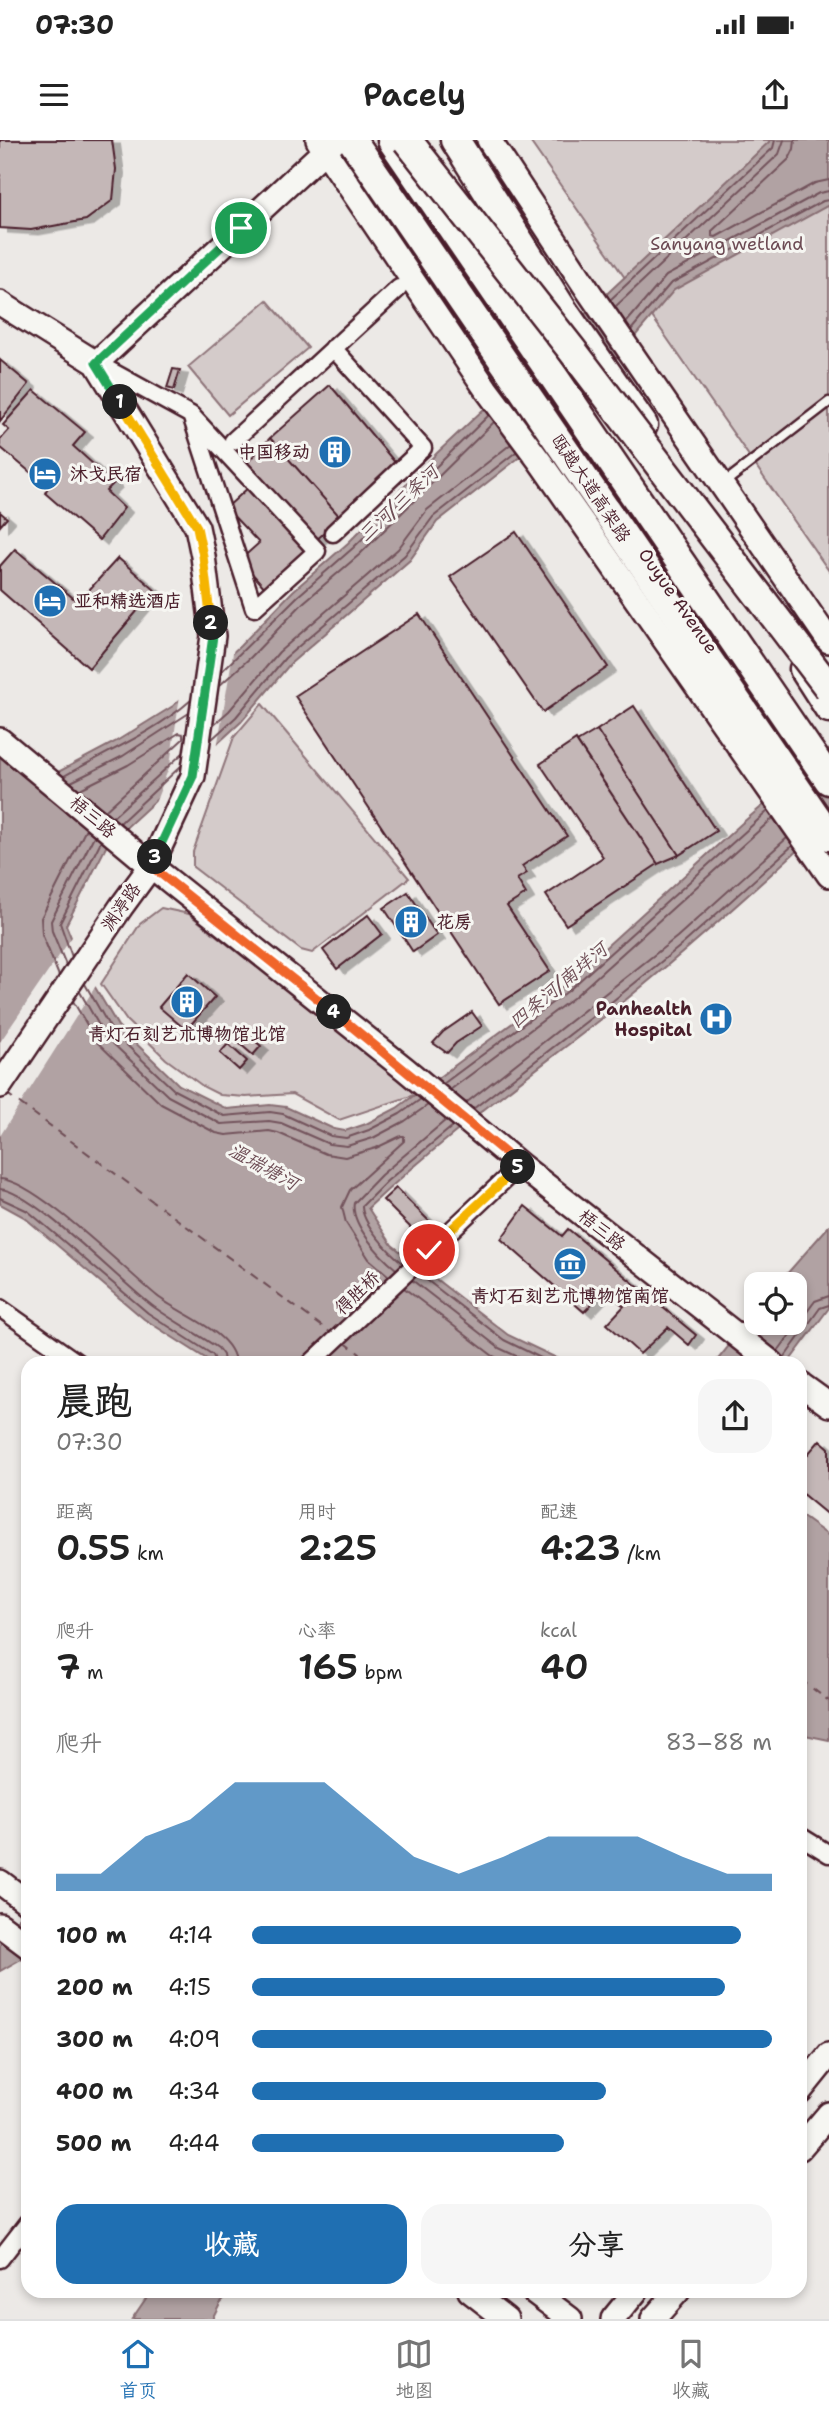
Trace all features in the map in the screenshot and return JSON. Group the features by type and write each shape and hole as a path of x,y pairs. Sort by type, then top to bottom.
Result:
{"highway":[{"name":"瓯越大道高架路","path":"352,140 822,845"},
{"name":"Ouyue Avenue","path":"359,140 829,822"},
{"name":"瓯越大道高架路","path":"392,140 829,780"},
{"path":"407,140 572,350 829,688"},
{"path":"455,140 564,312 622,392 829,708"}],"street":[{"path":"489,140 587,289 829,641"},
{"path":"96,363 326,143 486,389 761,775 822,845 829,875"},
{"path":"233,441 399,288"},
{"path":"0,303 96,363 191,415 317,551 254,608 191,415"},
{"path":"333,348 424,448 333,533"},
{"name":"渊渟路","path":"0,1086 151,866 193,776 213,636 197,527 96,363"},
{"name":"梧三路","path":"0,740 520,1165 763,1356"},
{"name":"得胜桥","path":"318,1356 520,1165"},
{"path":"0,1308 68,1356"},
{"path":"807,1390 829,1405"},
{"path":"807,1840 829,1854"},
{"path":"2,1883 21,1898"},
{"path":"0,1925 21,1941"},
{"path":"807,2082 829,2055"},
{"path":"807,2140 829,2114"},
{"path":"0,2259 21,2232"},
{"path":"479,2298 506,2319"},
{"path":"542,2298 570,2319"},
{"path":"613,2319 630,2298"},
{"path":"653,2319 672,2298"}],"lane":[{"path":"722,485 829,402"}],"green space":[{"name":"Sanyang wetland","path":"529,140 829,140 829,571"},
{"path":"267,300 308,348 228,415 188,367"},
{"path":"262,704 409,878 312,953 301,950 193,867 193,852 234,737"},
{"path":"161,908 189,914 417,1094 339,1120 292,1094 246,1097 220,1095 204,1087 166,1059 127,1021 101,984 140,924"}],"water":[{"path":"771,140 829,140 829,205 674,290 559,426 437,522 410,560 290,664 241,722 107,845 66,925 83,967 118,1026 179,1085 227,1109 270,1105 286,1107 334,1129 345,1131 397,1108 563,986 741,824 829,750 829,821 665,968 456,1132 368,1208 392,1245 508,1335 552,1356 202,1356 144,1319 24,1217 0,1204 0,746 43,780 115,742 173,706 240,646 293,591 348,543 437,453"},
{"path":"829,1226 829,1308 793,1356 721,1356 744,1327 744,1335 807,1335 807,1272 789,1272"},
{"path":"807,1520 829,1536 829,1740 807,1735"},
{"path":"21,1915 21,1959 0,1971 0,1939 13,1928"},
{"path":"146,2298 225,2298 212,2319 132,2319"}],"pier":[{"path":"234,647 217,748 154,806 170,765 180,695"},
{"path":"74,934 97,984 0,1136 0,1042"}],"building":[{"path":"0,140 112,140 116,169 113,200 86,220 31,230 0,228"},
{"path":"0,360 29,384 0,421"},
{"path":"173,369 180,370 174,390 167,388"},
{"name":"中国移动","path":"330,385 398,466 341,518 270,438"},
{"path":"34,390 85,432 73,446 114,483 106,491 124,508 99,540 45,493 48,487 0,447 0,440 9,430 3,425"},
{"path":"270,438 341,518 315,541 245,465"},
{"path":"250,486 308,550 266,589 240,560 259,543 226,508"},
{"path":"0,512 7,518 0,526"},
{"path":"516,532 608,667 543,712 450,577"},
{"path":"15,549 78,602 118,558 155,590 89,668 0,590 0,566"},
{"path":"419,614 567,836 522,866 527,873 517,879 526,894 507,906 550,971 499,1004 295,696"},
{"path":"634,706 716,831 679,855 597,730"},
{"path":"597,730 679,855 658,864 577,742"},
{"path":"576,740 658,864 566,925 546,895 603,857 540,764"},
{"name":"花房","path":"408,892 437,935 413,952 384,908"},
{"path":"368,915 382,934 337,969 323,950"},
{"name":"青灯石刻艺术博物馆北馆","path":"188,973 215,997 186,1030 159,1007"},
{"path":"472,1012 482,1026 456,1043 447,1053 433,1043 443,1032"},
{"path":"241,1029 261,1046 253,1055 233,1038"},
{"path":"228,1044 247,1061 239,1070 220,1053"},
{"path":"396,1188 440,1232 427,1244 383,1200"},
{"name":"青灯石刻艺术博物馆南馆","path":"525,1206 562,1236 568,1229 696,1335 689,1345 668,1327 640,1354 607,1324 624,1306 605,1290 584,1312 501,1239"},
{"path":"820,1440 829,1448 829,1516 807,1498 807,1455"}],"ferry route":[{"path":"6,1093 331,1333"},
{"path":"344,1342 363,1356"},
{"path":"807,1684 829,1701"}],"place":[{"name":"中国移动","path":"335,452"},
{"name":"沐戈民宿","path":"45,474"},
{"name":"亚和精选酒店","path":"50,601"},
{"name":"花房","path":"411,922"},
{"name":"青灯石刻艺术博物馆北馆","path":"187,1002"},
{"name":"Panhealth Hospital","path":"716,1019"},
{"name":"青灯石刻艺术博物馆南馆","path":"570,1264"}],"route":[{"path":"241,228 96,363 197,527 213,636 193,776 151,866 405,1069 520,1165 429,1250"}],"water label":[{"name":"三河/三条河","path":"398,503"},
{"name":"四条河/南垟河","path":"558,985"},
{"name":"温瑞塘河","path":"264,1166"}]}
